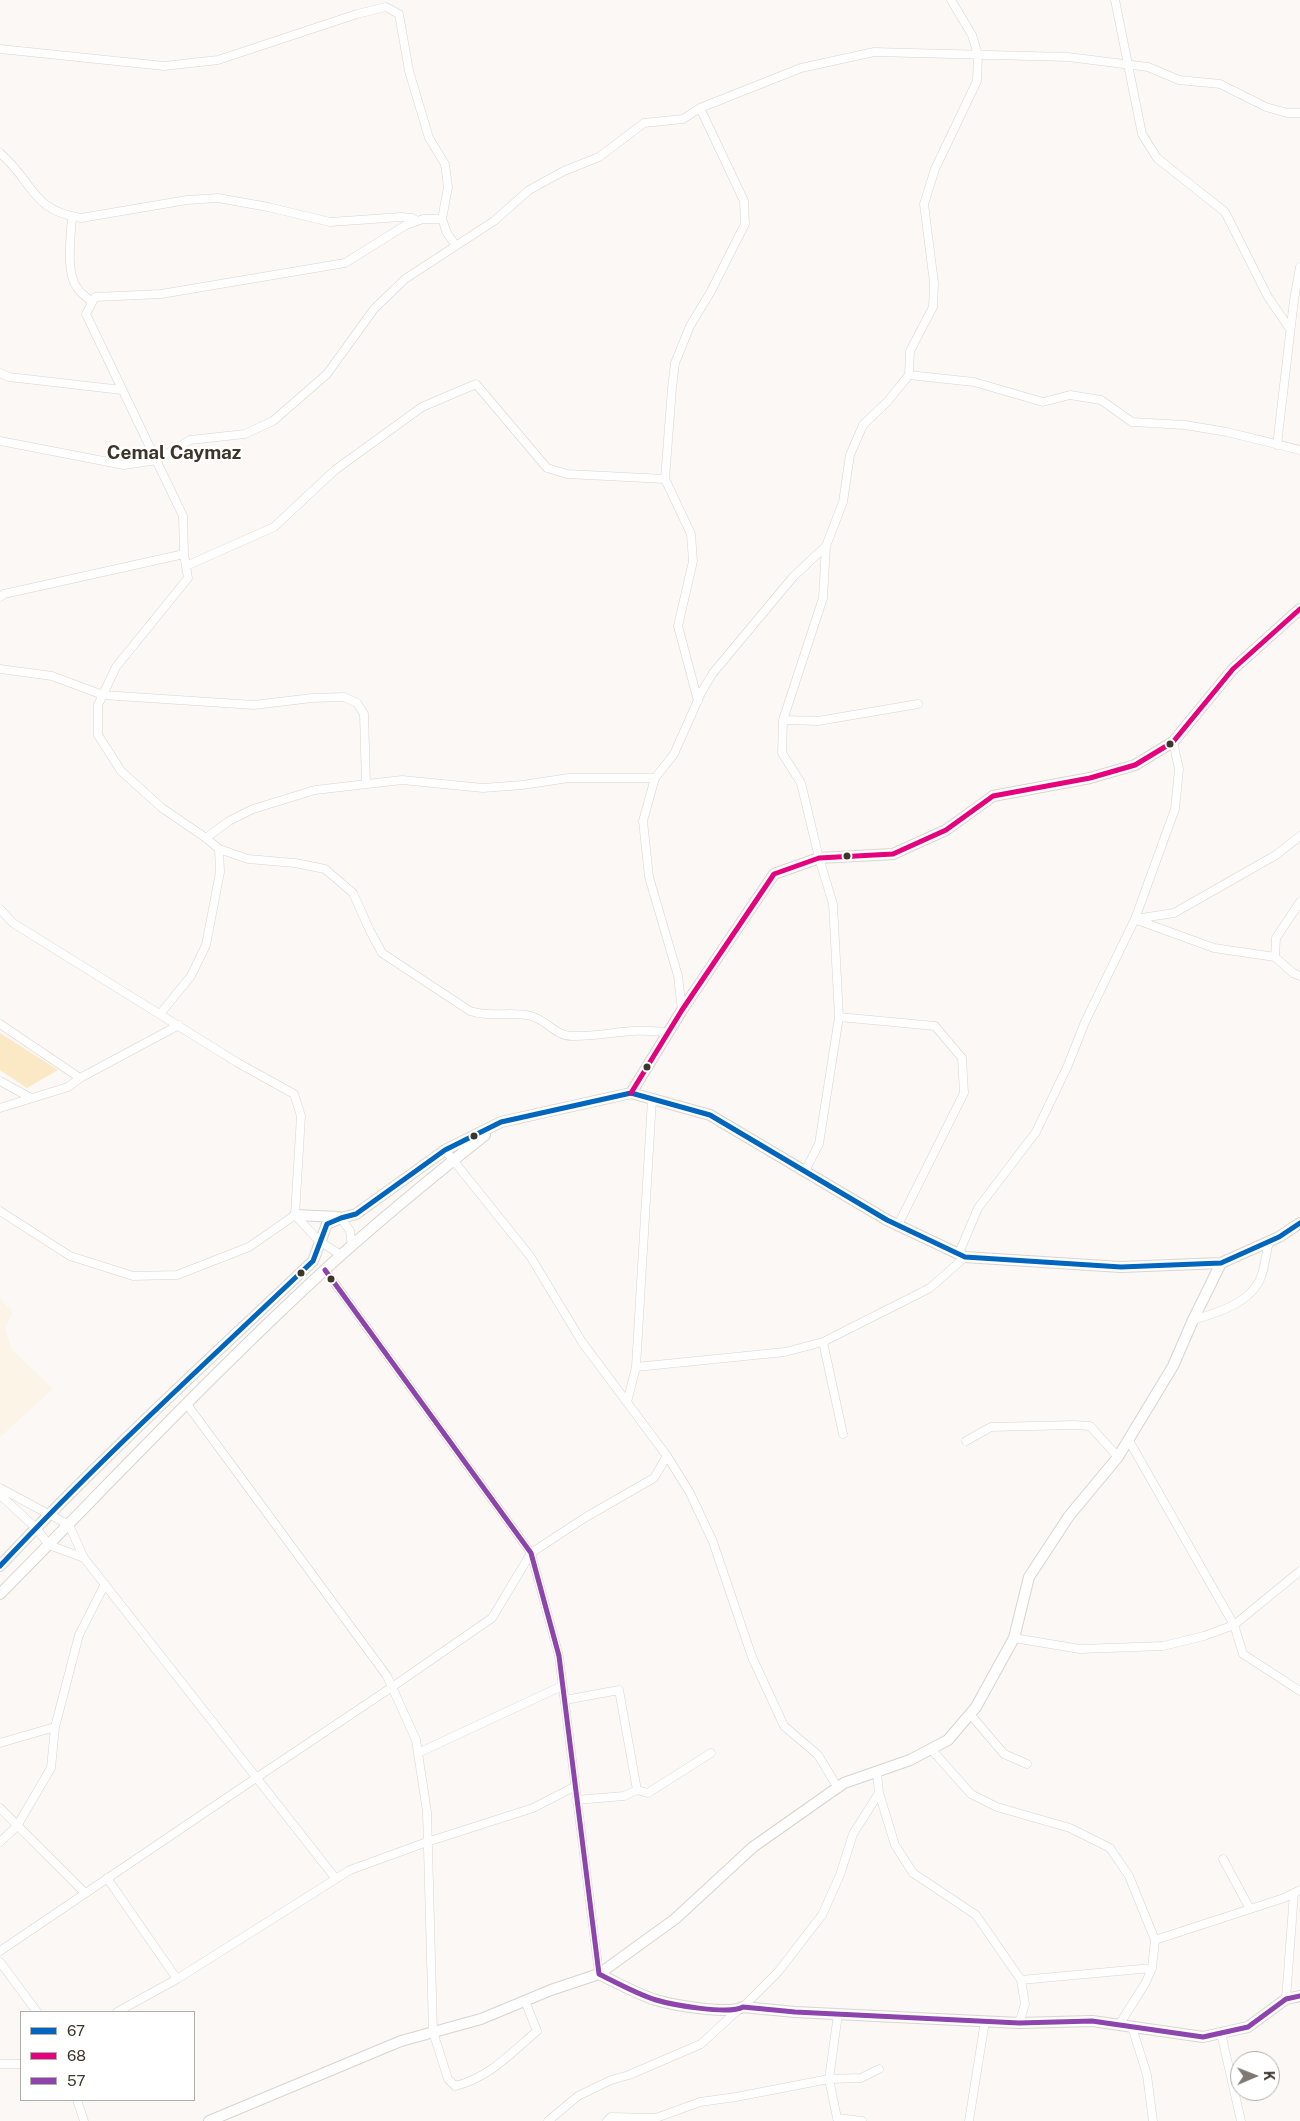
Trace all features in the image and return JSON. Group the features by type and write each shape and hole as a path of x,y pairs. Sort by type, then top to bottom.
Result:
{"street":[{"path":"805,1171 819,1144 839,1017 833,904 819,858 801,782 782,753 783,720 823,598 826,546 843,502 850,455 863,425 887,402 909,375 910,351 933,307 934,283 924,204 935,169 977,81 978,55 972,35 951,0"},
{"path":"1114,0 1142,134 1157,158 1225,212 1268,297 1290,329"},
{"path":"0,49 164,66 218,60 357,14 386,7 399,14 409,71 429,138 445,164 448,187 442,219 447,233 456,246"},
{"path":"0,441 124,465 157,460 190,440 245,434 273,422 327,374 374,309 405,279 494,221 529,190 564,171 599,157 644,123 683,118 700,108 802,68 874,52 1068,57 1148,67 1179,80 1220,84 1266,107 1287,113 1300,113"},
{"path":"698,702 678,626 694,561 691,534 665,479 675,363 690,326 710,293 745,224 744,202 700,108"},
{"path":"0,153 10,161 40,201 48,208 81,218 187,200 218,198 268,207 330,222 401,217 412,218 417,221"},
{"path":"72,216 70,260 74,283 78,290 92,302"},
{"path":"442,219 423,219 406,225 345,263 161,294 95,297 86,314 183,516 184,554 188,578 116,667 98,705 98,734 121,771 162,808 219,849 248,859 295,863 325,869 354,893 382,953 470,1011 482,1014 530,1016 554,1030 569,1036 634,1030 656,1030 668,1033"},
{"path":"1276,444 1290,329 1300,267"},
{"path":"0,373 9,377 122,390"},
{"path":"909,375 974,382 1043,402 1070,395 1101,400 1132,422 1185,425 1227,432 1300,450"},
{"path":"186,566 274,527 335,470 422,407 476,384 547,468 567,474 665,479"},
{"path":"682,1010 678,976 649,877 643,821 655,778 674,754 713,673 793,577 826,546"},
{"path":"0,597 4,594 184,554"},
{"path":"631,1093 682,1010 774,874 819,858 893,854 946,830 993,796 1090,778 1135,765 1174,742 1233,669 1300,609"},
{"path":"0,669 52,676 103,696 254,705 312,698 344,697 357,703 364,714 366,784"},
{"path":"783,720 818,721 918,704"},
{"path":"636,1367 785,1352 823,1342 930,1288 962,1255 978,1208 1036,1132 1068,1066 1085,1022 1135,919 1175,809 1179,769 1174,742"},
{"path":"206,838 229,821 253,809 315,790 402,780 483,788 522,785 569,778 655,778"},
{"path":"1135,919 1174,913 1276,854 1300,836"},
{"path":"160,1014 191,976 206,945 220,872 219,849"},
{"path":"1275,957 1276,938 1300,902"},
{"path":"0,909 13,922 238,1063 294,1094 301,1116 295,1215 319,1241 341,1255"},
{"path":"1135,919 1214,948 1275,957 1293,973 1300,976"},
{"path":"839,1017 935,1026 962,1058 964,1093 898,1225"},
{"path":"0,1024 80,1078"},
{"path":"0,1108 68,1087 80,1078 179,1026"},
{"path":"0,1081 31,1098"},
{"path":"0,1566 49,1513 74,1492 135,1430 313,1261 327,1224 356,1214 444,1150 501,1122 631,1093 710,1115 898,1225 962,1255 1121,1267 1221,1263 1269,1242 1300,1223"},
{"path":"627,1402 636,1367 652,1099"},
{"path":"0,1594 186,1403 325,1270 501,1122"},
{"path":"444,1150 530,1256 582,1342 667,1456 690,1493 713,1542 752,1657 784,1726 818,1755 838,1788"},
{"path":"0,1210 70,1256 133,1276 177,1275 249,1247 295,1215 341,1218"},
{"path":"341,1218 350,1232 352,1246"},
{"path":"1193,1320 1217,1313 1248,1296 1261,1278 1269,1242"},
{"path":"210,2121 401,2041 480,2019 599,1974 675,1919 753,1847 844,1783 910,1760 948,1740 976,1707 1014,1638 1029,1578 1069,1516 1118,1457 1173,1366 1221,1263"},
{"path":"325,1270 531,1553 559,1656 599,1974"},
{"path":"823,1342 844,1434"},
{"path":"186,1403 387,1676 416,1740 427,1812 433,2032 448,2079 455,2086 471,2082 489,2072 537,2031 525,2001"},
{"path":"966,1441 991,1426 1090,1426 1118,1457"},
{"path":"1128,1439 1234,1625 1243,1654 1300,1691"},
{"path":"0,1951 392,1688 492,1618 531,1553 586,1517 654,1478 667,1456"},
{"path":"0,1488 69,1525 84,1558 336,1879"},
{"path":"0,1495 36,1528 49,1545 84,1558"},
{"path":"1014,1638 1080,1649 1163,1646 1204,1636 1234,1625 1300,1571"},
{"path":"0,1842 17,1826 51,1768 55,1727 79,1636 105,1584"},
{"path":"418,1753 562,1686"},
{"path":"566,1700 619,1690 637,1790"},
{"path":"970,1714 1004,1754 1027,1764"},
{"path":"0,1743 55,1727"},
{"path":"931,1749 971,1794 997,1807 1070,1828 1110,1848 1129,1876 1155,1940 1152,1968 1146,1982 1119,2025"},
{"path":"576,1800 624,1796 637,1790 648,1793 711,1752"},
{"path":"877,1772 879,1793 895,1845 913,1873 976,1915 1021,1980 1025,2004 1019,2023"},
{"path":"119,2011 177,1979 350,1870 427,1842 533,1808 574,1786"},
{"path":"548,2121 578,2096 611,2080 629,2075 702,2044 778,1972 822,1916 840,1875 853,1834 879,1793"},
{"path":"0,1808 84,1893"},
{"path":"1222,1859 1250,1909"},
{"path":"107,1878 177,1979"},
{"path":"1155,1940 1297,1892 1286,2000"},
{"path":"0,1962 36,2011"},
{"path":"1021,1980 1152,1968"},
{"path":"599,1974 655,2000 705,2009 740,2009 1019,2023 1092,2021 1203,2037 1248,2027 1286,2000 1300,1996"},
{"path":"838,2014 829,2079 836,2120 862,2121"},
{"path":"969,2121 985,2021"},
{"path":"1132,2027 1147,2075 1153,2121"},
{"path":"1221,2033 1241,2121"},
{"path":"0,2064 20,2064"},
{"path":"607,2121 611,2117 657,2119 700,2102 829,2079 861,2078 880,2068"},
{"path":"77,2101 84,2121"}],"shaded area":[{"path":"0,1033 58,1070 27,1088 0,1070"},
{"path":"0,1299 13,1312 5,1327 12,1350 53,1389 0,1437"}],"transit line":[{"name":"68","path":"631,1093 682,1010 774,874 819,858 893,854 946,830 993,796 1090,778 1135,765 1173,742 1233,669 1300,609"},
{"name":"67","path":"0,1566 115,1449 313,1261 327,1224 356,1214 445,1150 501,1122 631,1093 710,1115 887,1220 965,1257 1121,1267 1221,1263 1279,1237 1300,1223"},
{"name":"57","path":"325,1270 531,1553 559,1656 599,1974 634,1992 656,2000 714,2010 743,2007 795,2012 1019,2023 1092,2021 1203,2037 1248,2027 1286,1999 1300,1996"}],"district":[{"name":"Cemal Caymaz","path":"174,453"}]}
